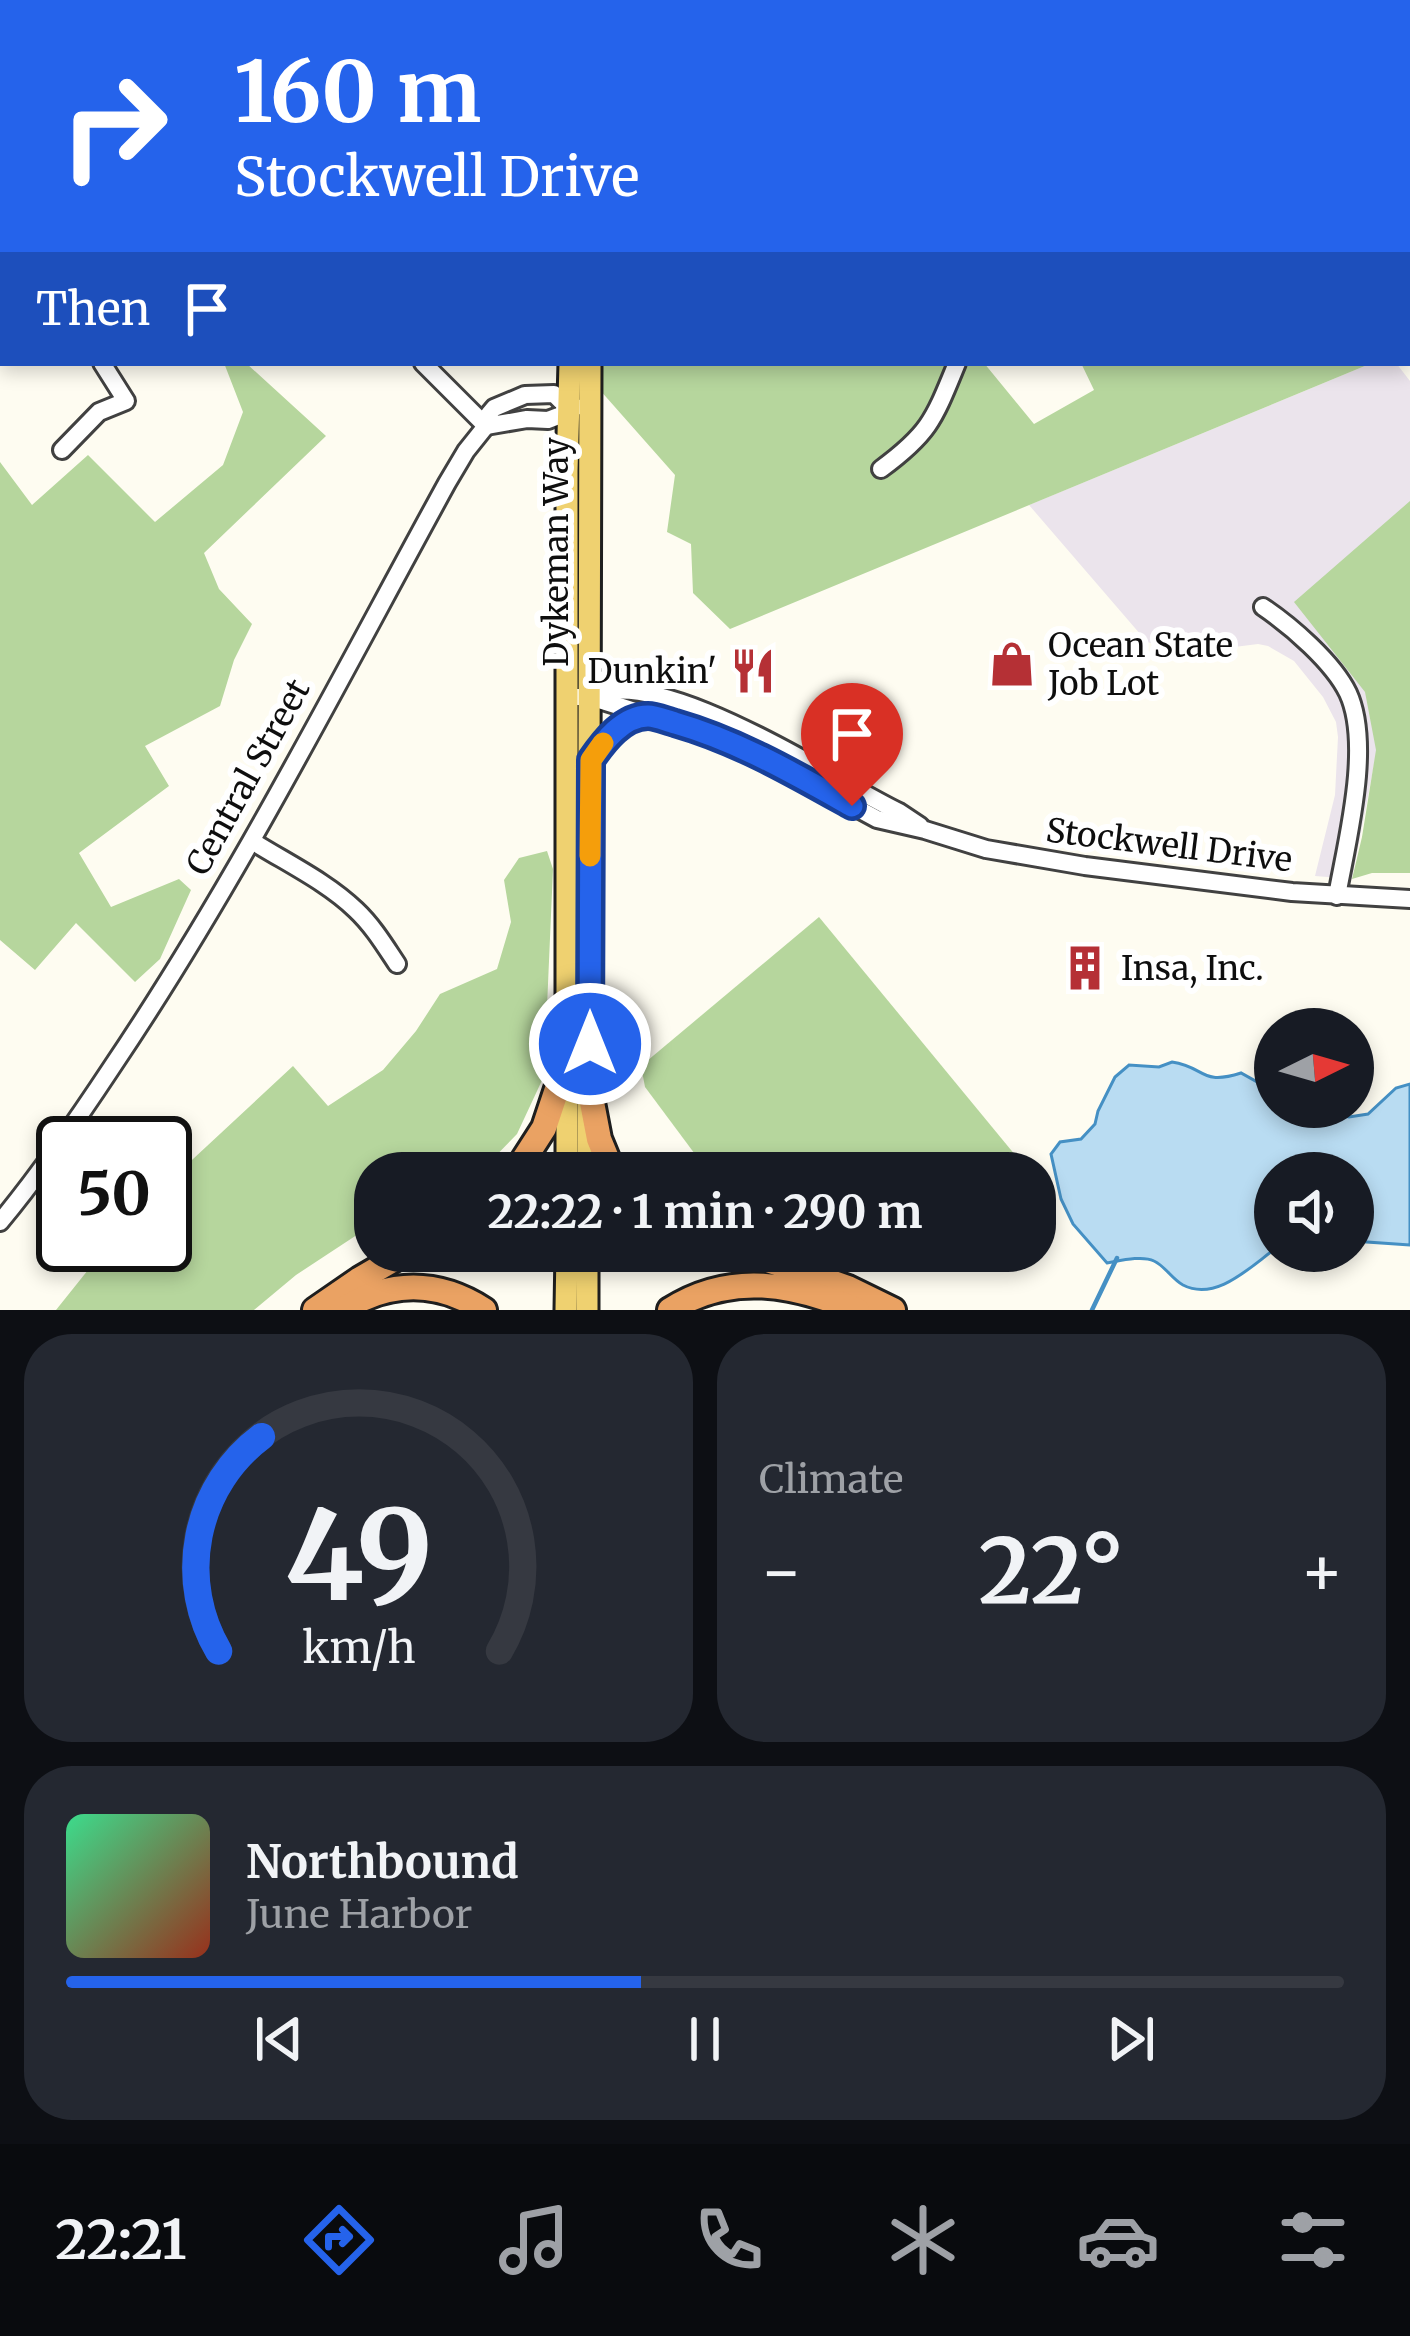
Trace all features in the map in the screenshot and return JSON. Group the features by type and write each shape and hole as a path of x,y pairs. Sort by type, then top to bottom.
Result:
{"highway":[{"path":"529,1152 544,1128 567,1059"},
{"path":"590,1092 605,1152"},
{"path":"315,1310 373,1272"},
{"path":"802,1272 893,1310"},
{"path":"670,1310 712,1290 752,1284 798,1289 857,1310"},
{"path":"342,1310 376,1293 410,1287 441,1289 484,1310"}],"main road":[{"path":"571,366 578,407"},
{"path":"578,407 589,366"},
{"name":"Dykeman Way","path":"567,1152 566,697 578,407"},
{"name":"Dykeman Way","path":"578,407 591,760 589,1152"},
{"path":"566,1310 567,1272"},
{"path":"587,1272 587,1310"}],"street":[{"path":"62,450 99,412 126,401 104,366"},
{"path":"425,366 486,426 548,420 578,407"},
{"path":"881,469 928,427 955,366"},
{"name":"Central Street","path":"0,1222 149,1012 252,842 459,461 486,426 489,413 526,394 554,394 578,407"},
{"path":"1263,607 1289,625 1336,675 1348,692 1354,715 1357,767 1337,896"},
{"name":"Stockwell Drive","path":"566,697 590,697 620,688 710,713 925,830"},
{"name":"Stockwell Drive","path":"590,697 733,743 878,819 986,850 1337,896 1410,899"},
{"path":"591,760 617,729 648,716"},
{"path":"252,842 355,909 398,964"}],"shaded area":[{"path":"1365,366 1398,366 1410,381 1410,579 1352,879 1315,876 1335,795 1338,737 1323,697 1294,661 1258,644 1187,653 1147,642 1029,505"}],"green space":[{"path":"225,366 249,366 326,436 204,553 219,589 252,624 234,660 220,706 145,746 169,786 79,853 111,907 179,879 191,890 160,959 135,982 76,923 35,970 0,940 0,462 32,505 88,455 155,522 223,465 243,412"},
{"path":"600,366 986,366 1034,424 1094,390 1082,366 1365,366 730,629 693,593 691,544 667,532 675,475 599,389"},
{"path":"1410,501 1410,873 1372,873 1352,879 1376,750 1365,692 1294,602"},
{"path":"547,851 553,869 544,1076 517,1134 499,1152 354,1152 354,1237 254,1310 56,1310 86,1272 192,1272 192,1160 293,1066 328,1106 383,1070 440,994 497,969 511,922 504,880 519,858"},
{"path":"819,917 1013,1152 693,1152 645,1087 641,1066"}],"water":[{"path":"1172,1062 1210,1077 1241,1073 1254,1080 1254,1128 1374,1128 1374,1108 1396,1088 1410,1084 1410,1245 1374,1242 1374,1152 1254,1152 1254,1264 1220,1286 1195,1289 1149,1259 1107,1263 1073,1224 1061,1199 1052,1152 1060,1142 1081,1139 1095,1124 1115,1077 1129,1065 1159,1067"}],"waterway":[{"path":"1092,1310 1117,1258"}],"slow traffic":[{"path":"590,856 591,760 603,743"}],"place":[{"name":"Ocean State Job Lot","path":"1012,664"},
{"name":"Dunkin'","path":"753,671"},
{"name":"Insa, Inc.","path":"1085,968"}],"route":[{"path":"590,1044 591,760 610,735 648,716 688,727 733,743 852,806"}]}
